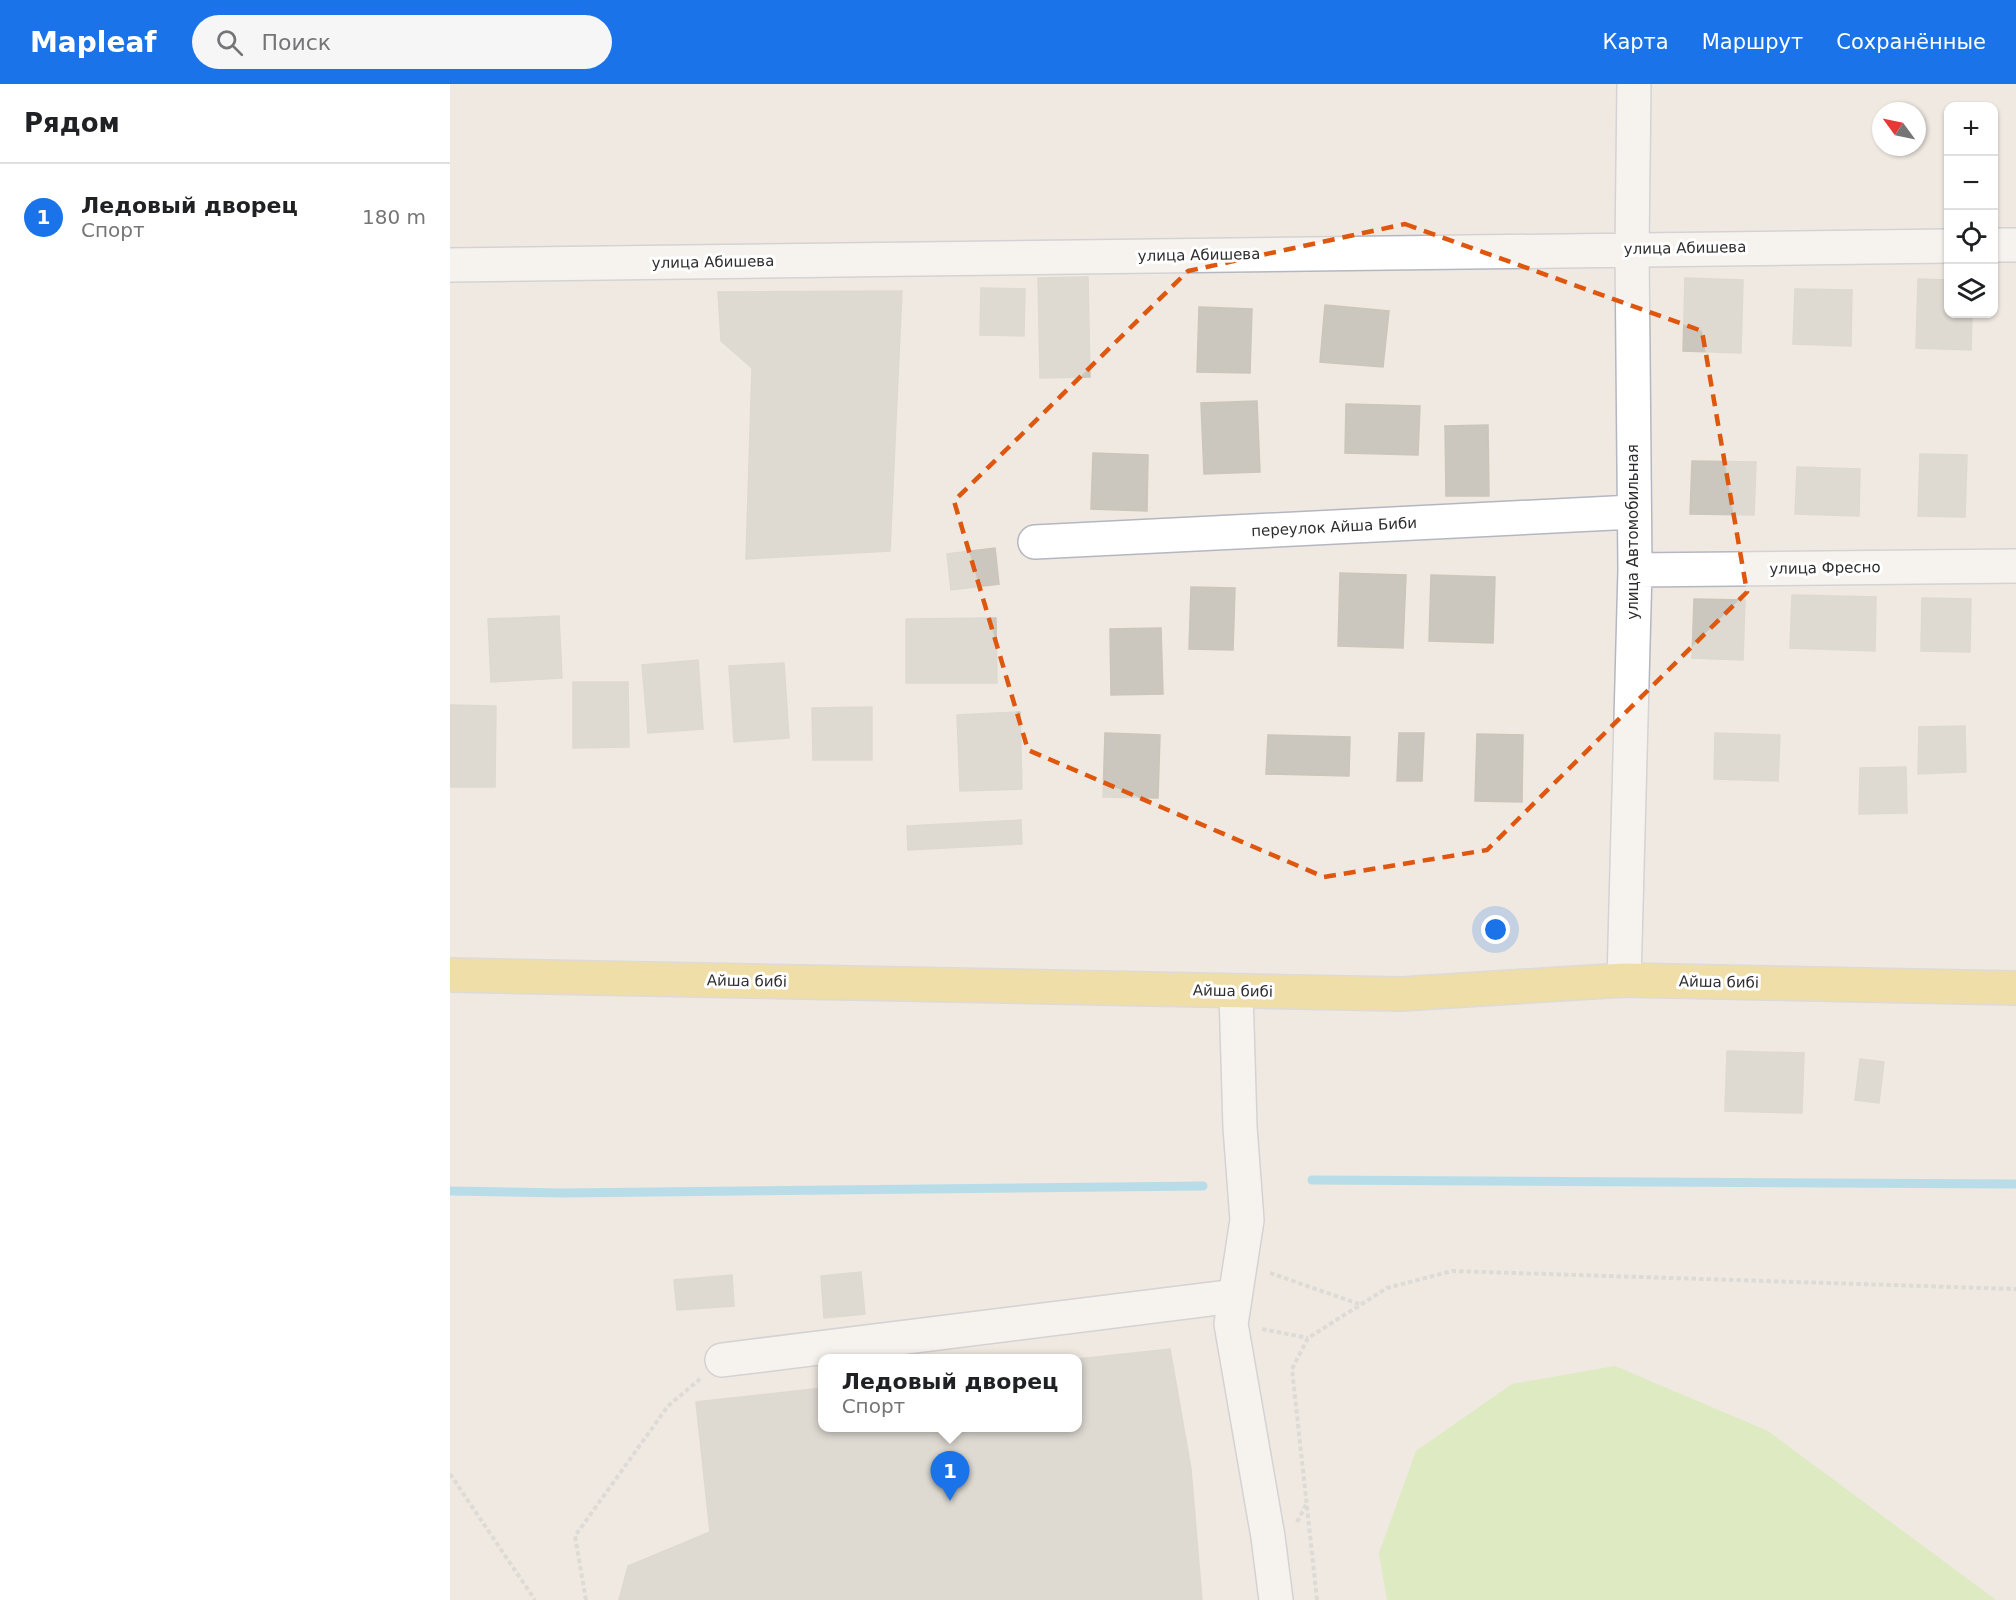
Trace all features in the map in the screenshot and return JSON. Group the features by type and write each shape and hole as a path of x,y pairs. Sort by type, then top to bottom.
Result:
{"main road":[{"name":"Айша бибі","path":"450,975 1401,994 1624,980 2016,988"}],"street":[{"name":"улица Автомобильная","path":"1624,980 1635,570 1632,249 1634,84"},
{"path":"1998,245 2016,245"},
{"name":"улица Абишева","path":"450,266 1944,246"},
{"name":"переулок Айша Биби","path":"1035,542 1633,512"},
{"name":"улица Фресно","path":"1635,570 2016,566"},
{"path":"1236,991 1240,1127 1247,1220 1233,1310 1276,1600"},
{"path":"722,1360 1233,1310"}],"path":[{"path":"1240,1262 1360,1305"},
{"path":"1317,1600 1292,1370 1308,1338 1387,1288 1452,1271 2016,1289"},
{"path":"1233,1310 1308,1338"},
{"path":"586,1600 575,1536 668,1406 722,1360"},
{"path":"450,1474 536,1600"}],"highlighted area":[{"path":"1405,224 1702,331 1747,592 1487,850 1324,877 1028,750 954,501 1188,271"}],"green space":[{"path":"1615,1366 1768,1431 1996,1600 1387,1600 1379,1553 1416,1451 1512,1384"}],"building":[{"path":"1088,277 1090,377 1040,378 1038,278"},
{"path":"1685,278 1743,280 1741,353 1683,351"},
{"path":"1918,279 1944,280 1944,318 1972,318 1971,350 1916,348"},
{"path":"981,288 1025,289 1024,336 980,335"},
{"path":"1795,289 1852,290 1851,346 1793,344"},
{"path":"902,291 890,551 746,559 752,368 721,341 718,292"},
{"path":"1325,305 1389,311 1383,367 1320,362"},
{"path":"1199,307 1252,309 1250,373 1197,372"},
{"path":"1257,401 1260,472 1204,474 1201,403"},
{"path":"1346,404 1420,406 1418,455 1345,453"},
{"path":"1488,425 1489,496 1446,496 1445,426"},
{"path":"1093,453 1148,455 1147,511 1091,509"},
{"path":"1920,454 1967,455 1965,517 1918,516"},
{"path":"1692,461 1756,462 1754,515 1690,514"},
{"path":"1797,467 1860,469 1859,516 1795,514"},
{"path":"995,548 999,584 951,590 947,554"},
{"path":"1340,573 1406,575 1403,648 1338,646"},
{"path":"1431,575 1495,577 1493,643 1429,641"},
{"path":"1191,587 1235,588 1233,650 1189,649"},
{"path":"1792,595 1876,597 1875,651 1790,648"},
{"path":"1922,598 1971,599 1970,652 1921,651"},
{"path":"1694,599 1745,600 1743,660 1692,658"},
{"path":"559,616 562,678 491,682 488,619"},
{"path":"996,618 997,683 906,683 906,619"},
{"path":"1161,628 1163,694 1111,695 1110,629"},
{"path":"698,660 703,729 648,733 642,665"},
{"path":"784,663 789,738 734,742 729,666"},
{"path":"573,682 628,682 629,747 573,748"},
{"path":"450,705 496,706 495,787 450,787"},
{"path":"872,707 872,760 813,760 812,708"},
{"path":"1020,712 1022,789 960,791 957,715"},
{"path":"1965,726 1966,772 1918,774 1919,727"},
{"path":"1105,733 1160,735 1158,798 1103,797"},
{"path":"1399,733 1424,733 1422,781 1397,781"},
{"path":"1715,733 1780,735 1778,781 1714,779"},
{"path":"1477,734 1523,735 1522,802 1475,801"},
{"path":"1268,735 1350,737 1349,776 1266,774"},
{"path":"1906,767 1907,813 1859,814 1860,768"},
{"path":"1021,820 1022,844 908,850 907,826"},
{"path":"1727,1051 1804,1053 1802,1113 1725,1111"},
{"path":"1860,1059 1884,1062 1879,1103 1855,1100"},
{"path":"861,1272 865,1314 824,1318 821,1276"},
{"path":"732,1275 734,1306 677,1310 674,1280"},
{"path":"1170,1349 1191,1469 1202,1600 619,1600 628,1566 710,1532 696,1402 818,1388 818,1432 1082,1432 1082,1359"}],"waterway":[{"path":"1312,1180 2016,1184"},
{"path":"450,1191 564,1193 1203,1186"}],"place":[{"name":"Ледовый дворец","path":"950,1501"}]}
